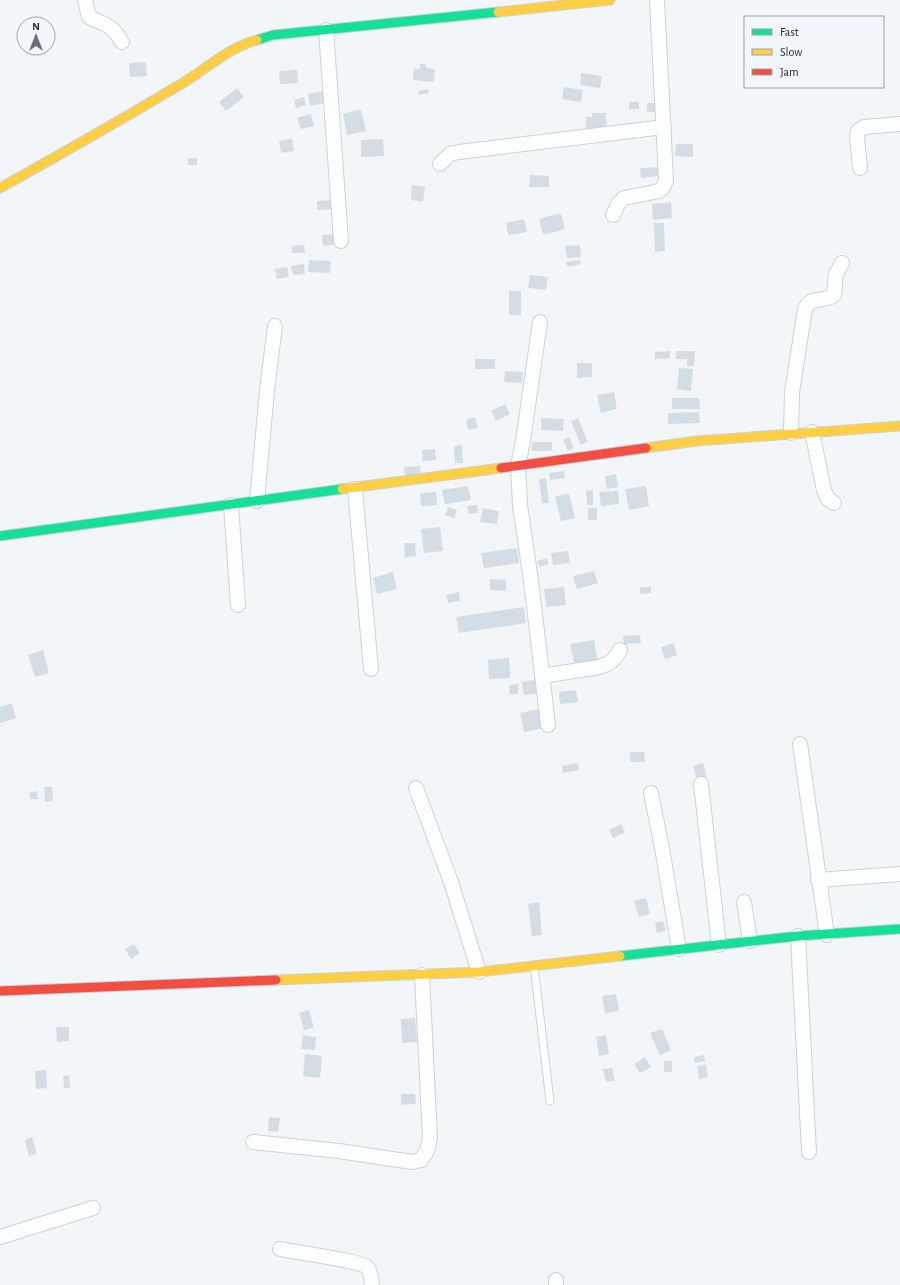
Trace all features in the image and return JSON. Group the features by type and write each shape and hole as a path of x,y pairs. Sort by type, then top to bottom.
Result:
{"street":[{"path":"86,0 89,17 114,30 122,42"},
{"path":"0,188 102,131 183,83 244,43 273,35 610,0"},
{"path":"613,215 618,204 624,198 659,191 664,186 666,180 657,0"},
{"path":"326,30 341,241"},
{"path":"860,168 856,136 858,131 864,127 900,124"},
{"path":"440,164 450,154 459,152 664,126"},
{"path":"791,433 792,392 805,309 808,304 813,301 830,298 834,295 836,274 842,264"},
{"path":"540,322 518,466 520,505 531,581 548,725"},
{"path":"257,501 267,390 275,326"},
{"path":"0,536 355,489 697,441 900,426"},
{"path":"812,432 824,490 828,499 834,502"},
{"path":"355,489 371,669"},
{"path":"231,505 238,605"},
{"path":"542,676 599,667 607,664 615,658 620,650"},
{"path":"800,744 818,880 827,934"},
{"path":"701,784 719,945"},
{"path":"416,788 450,882 479,972"},
{"path":"651,793 679,949"},
{"path":"818,880 900,874"},
{"path":"744,902 750,941"},
{"path":"0,991 479,972 798,936 900,929"},
{"path":"798,936 809,1152"},
{"path":"253,1142 339,1151 412,1162 421,1160 427,1151 430,1138 422,975"},
{"path":"0,1237 93,1208"},
{"path":"280,1249 365,1265 369,1270 372,1285"}],"lane":[{"path":"534,966 550,1101"}],"building":[{"path":"146,62 147,76 130,77 129,63"},
{"path":"420,64 426,64 426,68 435,69 434,82 413,80 414,68 420,69"},
{"path":"297,70 298,83 280,84 279,71"},
{"path":"581,73 602,76 600,88 580,85"},
{"path":"564,87 583,90 581,102 562,99"},
{"path":"237,88 244,97 226,111 219,102"},
{"path":"428,89 429,93 419,95 418,91"},
{"path":"323,91 325,103 310,106 308,94"},
{"path":"304,97 306,105 296,108 294,100"},
{"path":"629,102 639,102 639,109 629,109"},
{"path":"647,103 660,103 660,112 647,112"},
{"path":"361,109 366,131 347,135 343,114"},
{"path":"592,113 606,113 607,130 586,131 586,117 592,117"},
{"path":"311,114 314,126 301,129 297,118"},
{"path":"292,139 294,151 281,153 279,141"},
{"path":"383,139 384,156 361,157 361,140"},
{"path":"676,144 693,144 693,157 675,156"},
{"path":"188,158 197,158 197,165 188,165"},
{"path":"660,167 661,176 641,178 640,168"},
{"path":"530,175 549,176 549,187 529,187"},
{"path":"412,185 425,187 423,202 411,200"},
{"path":"334,200 334,209 317,210 317,201"},
{"path":"671,202 672,218 653,220 652,204"},
{"path":"561,213 565,229 543,235 539,219"},
{"path":"524,219 527,232 508,235 506,223"},
{"path":"654,223 664,223 665,251 655,252"},
{"path":"338,234 339,244 323,246 322,235"},
{"path":"304,245 305,253 292,253 292,246"},
{"path":"580,245 581,257 567,258 565,246"},
{"path":"309,260 331,261 330,273 308,272"},
{"path":"580,260 581,264 567,267 566,262"},
{"path":"304,264 305,274 293,275 291,266"},
{"path":"287,267 289,277 277,279 275,269"},
{"path":"530,275 548,277 546,290 528,288"},
{"path":"509,291 521,291 521,315 509,315"},
{"path":"670,351 670,358 655,359 655,352"},
{"path":"676,351 695,351 694,366 687,366 687,359 676,359"},
{"path":"475,359 495,359 495,369 475,369"},
{"path":"577,363 592,363 592,377 577,378"},
{"path":"679,368 693,369 691,391 677,389"},
{"path":"505,371 523,372 522,383 504,382"},
{"path":"614,392 617,409 601,413 597,395"},
{"path":"672,398 699,398 700,409 672,409"},
{"path":"505,404 510,414 496,421 491,411"},
{"path":"699,412 700,423 668,424 668,413"},
{"path":"475,417 478,428 468,430 466,420"},
{"path":"541,418 564,419 563,431 541,430"},
{"path":"578,418 588,442 581,445 571,421"},
{"path":"569,437 574,448 568,451 563,440"},
{"path":"532,442 552,442 552,451 532,451"},
{"path":"462,445 463,463 455,463 454,446"},
{"path":"435,449 436,460 422,461 422,450"},
{"path":"420,466 421,477 405,478 404,467"},
{"path":"564,471 565,478 550,480 549,473"},
{"path":"616,474 618,487 607,489 605,476"},
{"path":"546,478 549,503 542,503 539,479"},
{"path":"468,486 471,500 445,504 442,490"},
{"path":"646,486 649,506 629,510 625,489"},
{"path":"593,490 593,505 587,505 586,491"},
{"path":"618,491 619,504 601,506 599,492"},
{"path":"436,492 437,505 421,506 420,493"},
{"path":"569,493 575,518 561,521 555,497"},
{"path":"477,505 478,513 469,514 467,506"},
{"path":"448,507 457,510 454,518 445,515"},
{"path":"483,508 499,511 497,524 480,522"},
{"path":"588,508 597,508 597,520 588,520"},
{"path":"440,527 443,551 424,553 421,529"},
{"path":"404,543 415,543 416,556 405,557"},
{"path":"517,548 519,563 484,568 481,553"},
{"path":"568,551 570,563 553,565 551,553"},
{"path":"547,558 549,564 539,567 537,561"},
{"path":"594,571 598,583 577,589 573,576"},
{"path":"393,572 397,589 377,594 373,578"},
{"path":"490,579 506,580 506,591 490,590"},
{"path":"564,587 566,605 546,607 544,589"},
{"path":"640,587 651,587 651,593 640,594"},
{"path":"459,592 460,601 448,603 446,595"},
{"path":"524,607 526,623 459,633 456,617"},
{"path":"640,635 641,643 624,644 623,636"},
{"path":"594,640 598,663 575,667 570,644"},
{"path":"674,643 677,655 665,659 661,647"},
{"path":"43,650 49,673 35,677 28,655"},
{"path":"509,658 510,678 489,679 488,660"},
{"path":"538,679 540,693 524,695 522,682"},
{"path":"518,684 518,694 510,694 509,685"},
{"path":"576,690 578,702 560,704 559,692"},
{"path":"12,703 16,718 0,723 0,707"},
{"path":"539,709 544,728 524,732 520,713"},
{"path":"630,752 644,752 645,762 630,762"},
{"path":"578,763 579,770 563,773 562,766"},
{"path":"703,763 707,777 697,779 693,766"},
{"path":"44,787 52,787 53,801 45,802"},
{"path":"37,791 38,799 30,799 30,792"},
{"path":"621,824 625,832 613,838 609,830"},
{"path":"646,898 650,914 639,917 634,901"},
{"path":"539,902 542,935 532,936 528,904"},
{"path":"663,921 666,931 657,933 655,923"},
{"path":"134,944 140,953 131,959 125,949"},
{"path":"616,994 619,1011 605,1013 602,996"},
{"path":"309,1010 314,1028 304,1030 299,1013"},
{"path":"415,1018 417,1042 402,1043 401,1019"},
{"path":"56,1027 69,1027 69,1041 57,1042"},
{"path":"662,1029 671,1050 660,1055 650,1033"},
{"path":"303,1035 316,1037 315,1050 301,1049"},
{"path":"606,1035 609,1054 599,1056 596,1037"},
{"path":"305,1054 322,1056 320,1078 303,1076"},
{"path":"704,1055 705,1061 695,1063 694,1057"},
{"path":"645,1057 651,1067 640,1073 634,1064"},
{"path":"664,1061 672,1061 672,1072 664,1072"},
{"path":"706,1065 708,1077 699,1079 697,1066"},
{"path":"612,1068 615,1081 606,1082 603,1069"},
{"path":"46,1070 47,1088 36,1089 35,1071"},
{"path":"69,1075 70,1088 64,1088 63,1076"},
{"path":"401,1094 415,1094 416,1104 401,1105"},
{"path":"269,1117 280,1118 278,1132 268,1131"},
{"path":"32,1137 37,1154 29,1156 25,1140"}],"traffic: fast":[{"path":"257,40 273,35 498,12"},
{"path":"0,536 342,489"},
{"path":"620,956 798,936 900,929"}],"traffic: slow":[{"path":"498,12 610,0"},
{"path":"0,188 91,137 190,78 227,53 247,43 257,40"},
{"path":"646,448 697,441 900,426"},
{"path":"342,489 501,468"},
{"path":"276,980 479,972 620,956"}],"traffic: jam":[{"path":"501,468 646,448"},
{"path":"0,991 276,980"}]}
